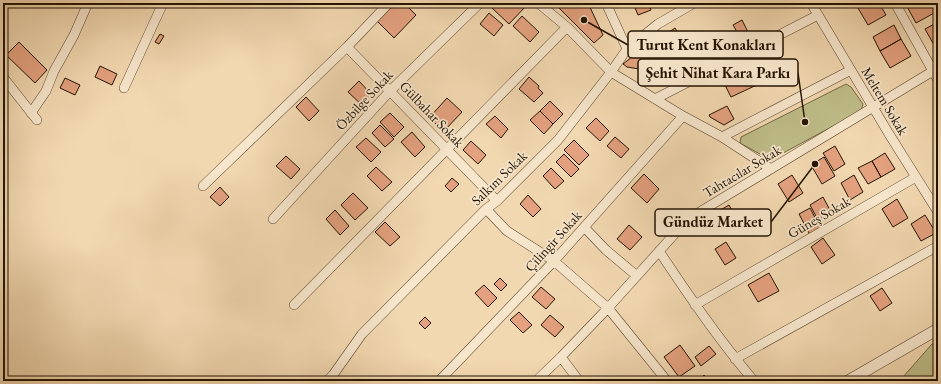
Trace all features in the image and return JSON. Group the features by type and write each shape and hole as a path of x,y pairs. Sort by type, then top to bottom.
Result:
{"street":[{"path":"3,77 34,116 54,71 74,35 88,3"},
{"path":"124,88 163,3"},
{"path":"203,186 347,47 389,3"},
{"name":"Özbilge Sokak","path":"274,219 390,91 480,3"},
{"path":"538,3 568,27 611,72 682,116 722,137 772,169"},
{"path":"606,3 627,49"},
{"name":"Salkım Sokak","path":"328,381 362,334 486,209 497,201 558,140 627,49 658,24 694,3"},
{"name":"Meltem Sokak","path":"811,3 889,134 938,212"},
{"path":"895,3 935,69 938,80"},
{"path":"655,99 818,16"},
{"path":"294,305 568,27"},
{"name":"Gülbahar Sokak","path":"347,47 497,201"},
{"name":"Tahtacılar Sokak","path":"536,381 608,308 688,219 935,69"},
{"path":"722,137 851,70"},
{"name":"Çilingir Sokak","path":"439,381 554,261 682,116"},
{"name":"Güneş Sokak","path":"695,305 916,177"},
{"path":"486,209 507,231 554,261 608,308 667,381"},
{"path":"584,227 606,250 637,276"},
{"path":"735,359 938,246"},
{"path":"659,251 695,305 735,359 754,381"},
{"path":"848,381 938,328"},
{"path":"561,357 579,381"}],"shaded area":[{"path":"846,84 851,87 863,104 861,111 774,158 767,158 740,143 741,137"},
{"path":"938,342 938,381 900,381 932,344"}],"building":[{"path":"394,3 404,3 416,15 394,38 377,21"},
{"path":"497,3 525,3 527,5 509,24 492,8"},
{"path":"554,3 588,3 603,35 594,43"},
{"path":"633,3 648,3 651,10 638,15"},
{"path":"855,3 879,3 886,15 868,25"},
{"path":"905,3 931,3 936,12 916,23"},
{"path":"489,13 503,25 494,36 480,24"},
{"path":"522,16 539,32 530,42 513,26"},
{"path":"742,20 749,34 741,39 733,25"},
{"path":"938,22 938,42 934,45 925,29"},
{"path":"894,25 901,39 880,51 873,37"},
{"path":"675,28 682,39 669,47 662,37"},
{"path":"160,34 164,36 159,44 155,42"},
{"path":"901,39 911,56 890,68 880,51"},
{"path":"19,42 47,70 35,83 6,55"},
{"path":"642,49 651,62 639,69 627,67 623,64"},
{"path":"100,66 117,74 112,85 95,77"},
{"path":"753,66 761,83 731,97 723,81"},
{"path":"529,77 539,86 538,88 543,93 534,102 519,89"},
{"path":"65,78 80,85 75,95 60,88"},
{"path":"359,81 373,96 363,106 348,92"},
{"path":"306,97 319,111 309,121 296,107"},
{"path":"447,98 462,112 444,131 429,118"},
{"path":"550,101 563,114 553,124 540,111"},
{"path":"727,106 734,119 724,125 710,117 709,115"},
{"path":"540,111 553,124 544,134 530,120"},
{"path":"390,113 404,127 394,137 380,122"},
{"path":"495,116 508,129 501,138 486,124"},
{"path":"596,118 609,131 600,141 586,128"},
{"path":"380,125 394,139 385,147 372,133"},
{"path":"412,132 425,147 415,157 401,142"},
{"path":"615,137 629,149 621,158 607,146"},
{"path":"366,138 381,152 371,162 356,147"},
{"path":"574,140 589,155 579,165 564,150"},
{"path":"471,141 486,155 478,164 463,150"},
{"path":"835,146 845,164 834,171 823,153"},
{"path":"885,153 895,169 881,177 872,161"},
{"path":"564,154 579,169 571,177 556,162"},
{"path":"286,156 300,169 291,179 276,166"},
{"path":"824,157 835,176 822,184 811,165"},
{"path":"872,161 881,177 868,184 858,168"},
{"path":"376,167 392,182 382,191 367,176"},
{"path":"551,168 564,181 555,189 543,176"},
{"path":"644,174 659,189 647,203 631,188"},
{"path":"792,175 803,193 789,202 778,184"},
{"path":"854,175 863,192 850,200 841,183"},
{"path":"452,178 459,184 451,192 445,186"},
{"path":"220,187 229,197 220,206 210,197"},
{"path":"353,193 368,208 355,220 341,205"},
{"path":"528,195 541,209 533,217 520,204"},
{"path":"823,197 831,212 818,220 810,205"},
{"path":"897,199 908,218 893,227 882,209"},
{"path":"729,205 739,223 727,230 717,212"},
{"path":"810,208 821,229 810,235 799,214"},
{"path":"335,210 349,226 340,235 326,219"},
{"path":"925,215 936,233 921,241 911,224"},
{"path":"385,222 400,237 390,246 375,232"},
{"path":"629,225 642,237 630,250 617,239"},
{"path":"823,238 835,255 822,264 811,247"},
{"path":"726,242 736,258 725,265 715,249"},
{"path":"769,273 779,291 758,302 748,285"},
{"path":"500,278 507,285 501,291 494,284"},
{"path":"484,285 497,298 488,307 475,293"},
{"path":"541,287 555,299 546,309 532,297"},
{"path":"882,288 892,303 880,311 870,296"},
{"path":"519,312 532,325 523,333 510,320"},
{"path":"550,315 564,327 555,337 541,325"},
{"path":"425,317 431,323 425,329 419,323"},
{"path":"680,345 695,366 679,377 664,357"},
{"path":"709,346 716,354 701,366 695,357"},
{"path":"704,375 710,381 699,381"}],"place":[{"name":"Turut Kent Konakları","path":"584,20"},
{"name":"Şehit Nihat Kara Parkı","path":"805,122"},
{"name":"Gündüz Market","path":"815,164"}]}
